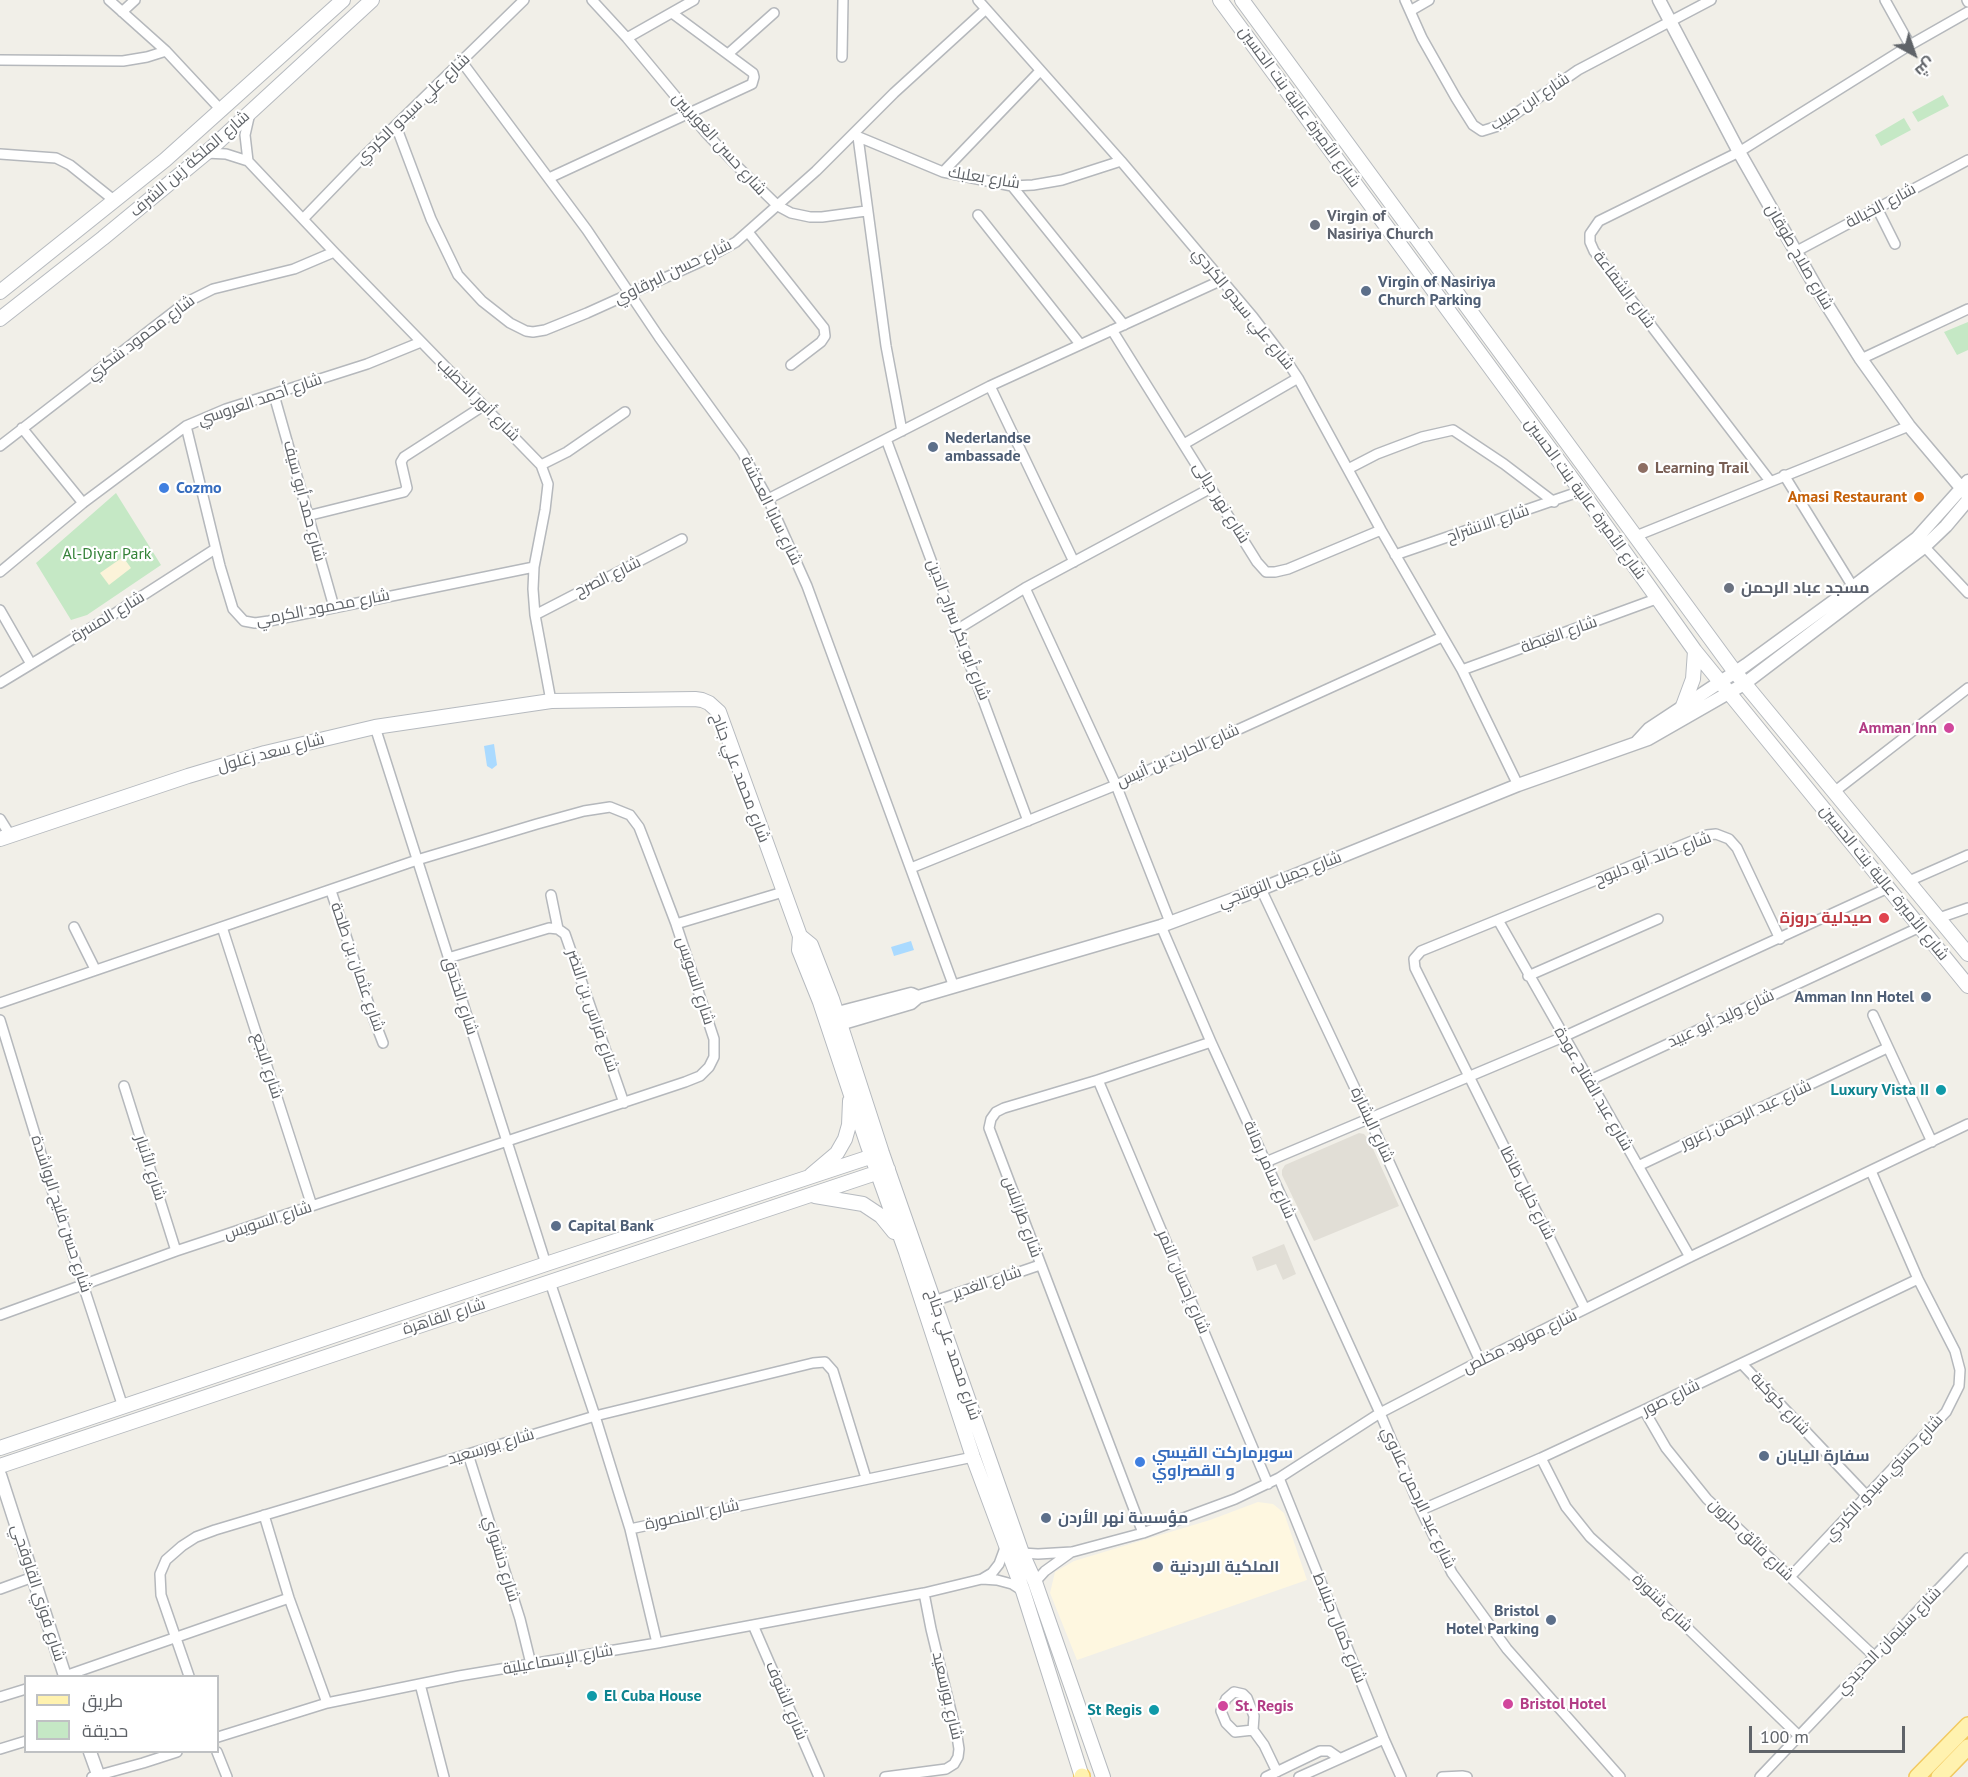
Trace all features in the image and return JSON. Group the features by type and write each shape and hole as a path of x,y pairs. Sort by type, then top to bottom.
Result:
{"main road":[{"name":"شارع الملكة زين الشرف","path":"0,292 115,201 222,111 343,0"},
{"name":"شارع الملكة زين الشرف","path":"0,320 206,153 372,0"},
{"name":"شارع الأميرة عالية بنت الحسين","path":"1220,0 1581,491 1695,651 1968,986"},
{"name":"شارع الأميرة عالية بنت الحسين","path":"1242,0 1744,684 1968,954"},
{"path":"1683,706 1694,679 1695,651"},
{"name":"شارع محمد علي جناح","path":"551,701 695,699 709,703 718,712 800,936 799,950 832,1020 877,1155 934,1301 1103,1777"},
{"name":"شارع سعد زغلول","path":"5,837 265,753 375,727 551,701"},
{"name":"شارع محمد علي جناح","path":"832,1020 850,1093 877,1155"},
{"path":"806,1179 837,1153 845,1139 849,1125 850,1093"},
{"name":"شارع القاهرة","path":"0,1448 877,1155"},
{"name":"شارع محمد علي جناح","path":"883,1171 906,1252 973,1457 1023,1591 1082,1777"},
{"name":"شارع القاهرة","path":"0,1466 883,1171"},
{"path":"813,1196 852,1202 872,1208 889,1224 906,1252"},
{"path":"1917,1777 1968,1725"},
{"path":"1939,1777 1968,1747"}],"street":[{"path":"109,0 166,51 222,111"},
{"path":"122,12 135,0"},
{"name":"شارع علي سيدو الكردي","path":"303,219 524,0"},
{"name":"شارع حسن الغويريين","path":"592,0 739,168 778,206 792,213 810,217 866,211"},
{"path":"627,38 694,0"},
{"path":"842,57 843,0"},
{"name":"شارع علي سيدو الكردي","path":"978,0 1121,161 1222,280 1253,317 1298,378 1395,555 1462,670 1518,785"},
{"name":"شارع ابن حبيب","path":"1405,0 1422,38 1456,98 1473,125 1482,131 1498,126 1578,70 1671,22"},
{"path":"1410,11 1429,0"},
{"name":"شارع صلاح طوقان","path":"1659,0 1795,252 1861,359 1910,426 1966,491"},
{"path":"1671,22 1711,0"},
{"path":"1885,0 1910,45"},
{"name":"شارع حسن البرقاوي","path":"396,126 431,219 452,265 465,284 500,316 519,328 533,332 545,330 700,262 748,232 855,135 986,9"},
{"path":"1739,152 1910,45 1968,12"},
{"path":"728,54 774,13"},
{"path":"549,178 752,84 753,74 672,14"},
{"path":"0,60 123,61 166,51"},
{"name":"شارع سابا العكشة","path":"462,62 587,230 660,338 742,452 768,499 807,586 954,987"},
{"path":"943,172 1040,70"},
{"path":"206,153 226,154 248,161 245,135 250,113"},
{"path":"855,135 886,346 903,431"},
{"name":"شارع بعلبك","path":"855,135 943,172 1012,186 1062,180 1121,161"},
{"name":"شارع الشفاعة","path":"1739,152 1599,221 1593,227 1590,242 1594,251 1770,481"},
{"path":"0,154 56,158 70,165 115,201"},
{"name":"شارع الخيالة","path":"1795,252 1968,160"},
{"name":"شارع أنور الخطيب","path":"248,161 541,465"},
{"path":"1012,186 1124,325"},
{"path":"1877,208 1895,244"},
{"path":"978,215 1080,344"},
{"path":"748,232 824,328 825,336 821,342 791,365"},
{"name":"شارع محمود شكري","path":"0,446 185,303 225,285 294,269 334,252"},
{"path":"768,499 990,386 1222,280"},
{"path":"1861,359 1968,309"},
{"name":"شارع نهر ديالى","path":"1112,330 1257,562 1266,572 1288,568 1381,530"},
{"name":"شارع أحمد العروسي","path":"0,572 83,503 186,426 226,409 274,395 422,342"},
{"path":"1184,444 1298,378"},
{"path":"990,386 1074,562"},
{"name":"شارع حمد أبو سيف","path":"274,395 334,607"},
{"path":"307,516 401,494 407,489 401,462 404,457 483,406"},
{"path":"551,701 535,615 533,589 534,567 548,484 541,465 567,452 625,412"},
{"name":"شارع محمود الكرمي","path":"186,426 215,549 233,609 244,621 255,623 269,621 534,567"},
{"path":"1636,536 1910,426"},
{"path":"22,428 83,503"},
{"path":"1348,470 1377,453 1422,437 1453,430 1488,452 1554,502"},
{"name":"شارع أبو بكر سراج الدين","path":"886,439 1028,821"},
{"path":"1784,475 1853,587"},
{"path":"958,629 1025,588 1211,488"},
{"name":"شارع الانشراح","path":"1395,555 1581,491"},
{"path":"1725,688 1744,684 1920,542 1966,491"},
{"name":"شارع الصرح","path":"535,615 682,539"},
{"path":"1725,688 1735,672 1920,542"},
{"path":"1920,542 1968,593"},
{"name":"شارع المسرة","path":"0,683 142,597 215,549"},
{"name":"شارع سامر رمانة","path":"1025,588 1116,784 1211,1042 1380,1413"},
{"name":"شارع الغبطة","path":"1462,670 1656,599"},
{"path":"0,610 31,664"},
{"name":"شارع الحارث بن أنيس","path":"911,868 1116,784 1442,637"},
{"name":"شارع جميل التوتنجي","path":"1636,742 1648,729 1683,706 1725,688"},
{"name":"شارع جميل التوتنجي","path":"832,1020 911,1003 918,997 1166,924 1261,889 1518,785 1648,739 1725,688"},
{"path":"1834,792 1968,688"},
{"name":"شارع الخندق","path":"375,727 546,1264"},
{"name":"شارع السويس","path":"0,1003 417,860 584,811 610,807 630,815 639,827 676,924 714,1039 714,1057 710,1067 700,1076 177,1251 0,1315"},
{"path":"0,819 5,837"},
{"name":"شارع خالد أبو دلبوح","path":"1469,1077 1414,968 1414,959 1421,951 1678,847 1716,834 1729,839 1737,848 1780,939"},
{"path":"1909,881 1968,855"},
{"path":"1266,1162 1563,1036 1888,888"},
{"name":"شارع البشارة","path":"1261,889 1480,1361"},
{"name":"شارع عثمان بن طلحة","path":"331,891 383,1043"},
{"path":"676,924 783,892"},
{"path":"551,895 558,929"},
{"path":"1939,918 1968,908"},
{"path":"1528,976 1658,919"},
{"name":"شارع عبد الفتاح عودة","path":"1498,920 1690,1257"},
{"path":"74,927 95,969"},
{"name":"شارع البجع","path":"222,927 312,1206"},
{"name":"شارع وليد أبو عبيد","path":"1588,1081 1920,927"},
{"name":"شارع فراس بن النضر","path":"448,958 549,928 558,929 565,934 624,1103"},
{"path":"1873,1015 1932,1142"},
{"name":"شارع حسن فليح الرواشدة","path":"0,1020 53,1193 123,1407"},
{"name":"شارع طرابلس","path":"1143,1533 989,1128 996,1112 1004,1108 1098,1080 1211,1042"},
{"name":"شارع عبد الرحمن زعرور","path":"1638,1166 1887,1048"},
{"name":"شارع خليل ظاظا","path":"1469,1077 1585,1309"},
{"name":"شارع إحسان النمر","path":"1098,1080 1268,1484"},
{"name":"شارع الأنبار","path":"124,1086 177,1251"},
{"name":"شارع مولود مخلص","path":"1022,1553 1072,1552 1143,1533 1227,1503 1279,1478 1380,1413 1480,1361 1690,1257 1968,1124"},
{"name":"شارع حسني سيدو الكردي","path":"1790,1577 1947,1412 1959,1386 1960,1370 1955,1351 1918,1279 1871,1171"},
{"name":"شارع الغدير","path":"934,1301 1040,1264"},
{"name":"شارع صور","path":"1421,1510 1541,1458 1918,1279"},
{"name":"شارع المنصورة","path":"550,1282 630,1529 973,1457"},
{"name":"شارع بورسعيد","path":"188,1675 161,1595 160,1574 166,1560 196,1537 595,1416 825,1362 832,1371 866,1478"},
{"name":"شارع كوكبة","path":"1742,1364 1867,1496"},
{"name":"شارع فائق حلزون","path":"1644,1410 1666,1448 1693,1482 1723,1514 1874,1656"},
{"name":"شارع عبد الرحمن علاوي","path":"1380,1413 1421,1510 1452,1573 1508,1648 1620,1777"},
{"name":"شارع دنشواي","path":"468,1454 517,1609 531,1665"},
{"name":"شارع شتورة","path":"1541,1458 1566,1507 1590,1537 1799,1736"},
{"name":"شارع فوزي القاوقجي","path":"0,1475 65,1675"},
{"name":"شارع كمال جنبلاط","path":"1279,1478 1401,1777"},
{"path":"264,1515 289,1598 327,1703"},
{"path":"630,1529 657,1643"},
{"path":"982,1579 992,1573 999,1564 1006,1545"},
{"name":"شارع مولود مخلص","path":"1035,1582 1058,1561 1072,1552"},
{"name":"شارع سليمان الحديدي","path":"1760,1777 1968,1558"},
{"path":"0,1588 33,1578"},
{"name":"شارع الإسماعيلية","path":"219,1737 327,1703 420,1684 924,1593 982,1579 1012,1584 1023,1591"},
{"name":"شارع بورسعيد","path":"885,1777 946,1769 954,1764 958,1757 957,1736 924,1593"},
{"path":"68,1675 289,1598"},
{"name":"شارع الشوف","path":"753,1625 819,1777"},
{"path":"420,1684 444,1777"},
{"path":"0,1697 24,1690"},
{"path":"1253,1730 1235,1732 1226,1723 1221,1711 1226,1699 1234,1692 1243,1694 1251,1706 1254,1716 1253,1730 1264,1745 1277,1772"},
{"path":"1299,1777 1384,1739"},
{"path":"0,1749 24,1742"},
{"path":"1266,1777 1324,1750 1339,1758"},
{"path":"90,1753 96,1776 174,1753"},
{"path":"217,1753 227,1777"},
{"path":"1442,1777 1467,1777"}],"shaded area":[{"path":"1359,1133 1364,1134 1369,1140 1399,1206 1314,1241 1282,1175 1282,1170 1285,1165"},
{"path":"1284,1244 1296,1274 1283,1280 1276,1264 1257,1271 1252,1257"},
{"path":"1258,1502 1273,1504 1284,1513 1307,1580 1077,1660 1050,1593 1055,1572 1074,1561 1210,1520"}],"green space":[{"path":"1943,95 1949,106 1918,122 1912,112"},
{"path":"1904,118 1911,130 1881,146 1875,135"},
{"path":"1968,322 1968,350 1957,355 1944,332"},
{"name":"Al-Diyar Park","path":"116,493 161,565 87,615 71,620 36,563"}],"sand":[{"path":"123,557 131,568 109,585 100,573"}],"water":[{"path":"494,744 497,765 492,769 487,766 484,746"},
{"path":"911,941 914,950 894,956 891,947"}],"place":[{"name":"Virgin of Nasiriya Church","path":"1315,225"},
{"name":"Virgin of Nasiriya Church Parking","path":"1366,291"},
{"name":"Nederlandse ambassade","path":"933,447"},
{"name":"Learning Trail","path":"1643,468"},
{"name":"Cozmo","path":"164,488"},
{"name":"Amasi Restaurant","path":"1919,497"},
{"name":"مسجد عباد الرحمن","path":"1729,588"},
{"name":"Amman Inn","path":"1949,728"},
{"name":"صيدلية دروزة","path":"1884,918"},
{"name":"Amman Inn Hotel","path":"1926,997"},
{"name":"Luxury Vista II","path":"1941,1090"},
{"name":"Capital Bank","path":"556,1226"},
{"name":"سفارة اليابان","path":"1764,1456"},
{"name":"سوبرماركت القيسي و القصراوي","path":"1140,1462"},
{"name":"مؤسسة نهر الأردن","path":"1046,1518"},
{"name":"الملكية الاردنية","path":"1158,1567"},
{"name":"Bristol Hotel Parking","path":"1551,1620"},
{"name":"El Cuba House","path":"592,1696"},
{"name":"Bristol Hotel","path":"1508,1704"},
{"name":"St. Regis","path":"1223,1706"},
{"name":"St Regis","path":"1154,1710"}]}
